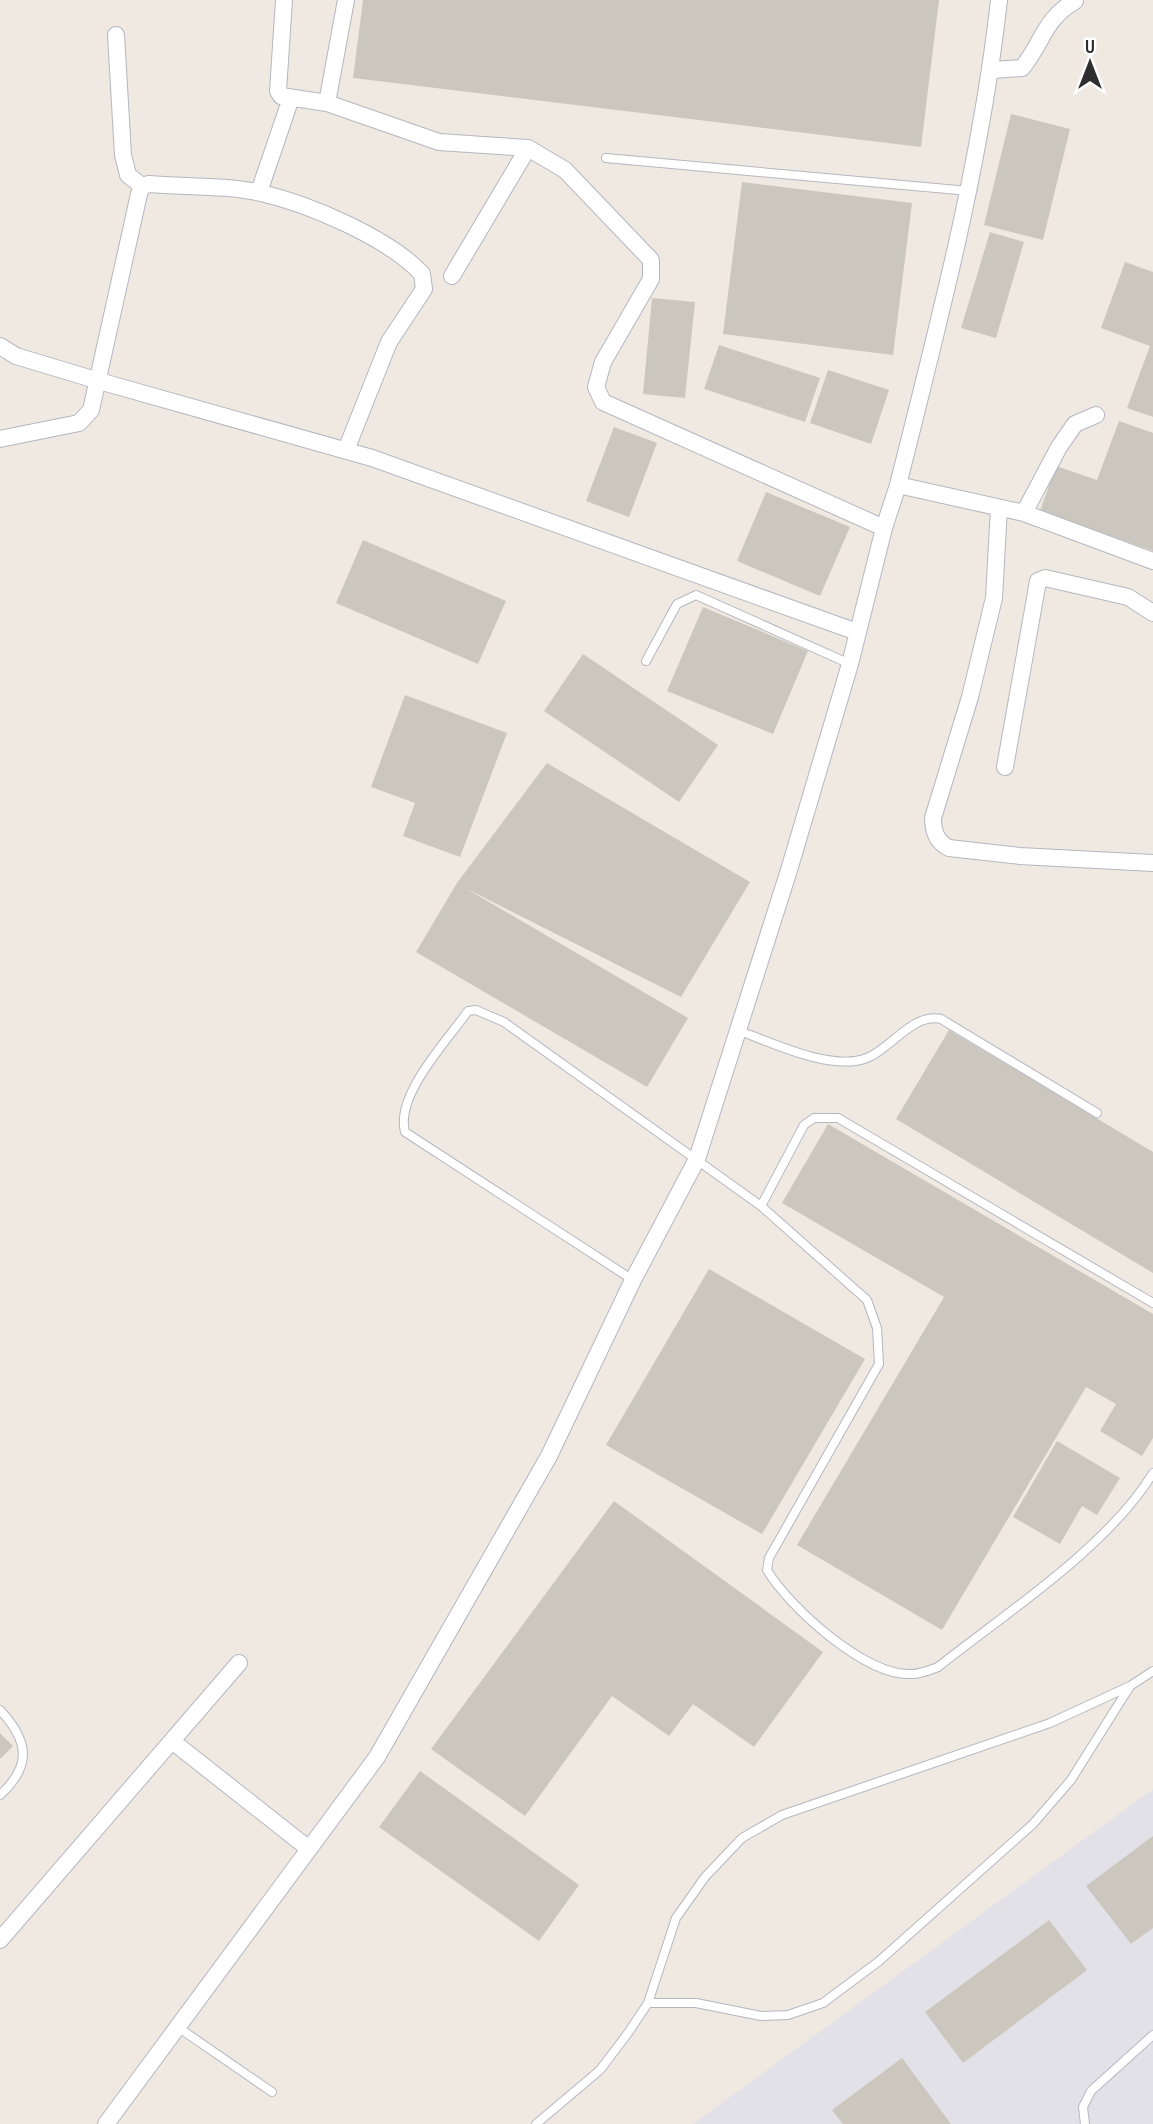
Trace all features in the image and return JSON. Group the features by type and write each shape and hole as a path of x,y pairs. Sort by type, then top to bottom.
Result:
{"street":[{"path":"284,0 278,91 281,96 327,103 439,142 528,148 565,170 652,260 652,279 603,362 596,387 603,402 884,528"},
{"path":"327,103 346,0"},
{"path":"106,2124 377,1757 549,1456 633,1280 697,1159 850,664 884,528 898,485 969,191 992,69 999,0"},
{"path":"992,69 1022,68 1039,48 1044,30 1056,12 1075,1"},
{"path":"116,35 122,155 128,174 142,186"},
{"path":"260,192 291,98"},
{"path":"452,275 528,148"},
{"path":"142,186 149,184 260,192 309,208 371,237 420,271 425,280 424,289 389,342 346,450"},
{"path":"0,439 79,423 91,410 142,186"},
{"path":"0,346 16,356 99,381 346,450 857,632"},
{"path":"1024,513 1059,447 1075,424 1096,415"},
{"path":"898,485 1024,513 1153,561"},
{"path":"999,508 994,598 970,697 933,818 935,834 940,843 949,848 1020,856 1153,863"},
{"path":"1005,767 1038,580 1045,578 1128,597 1153,613"},
{"path":"0,1940 239,1663"},
{"path":"172,1741 309,1849"}],"lane":[{"path":"606,158 969,191"},
{"path":"646,661 677,604 696,595 850,664"},
{"path":"633,1280 416,1142 405,1132 402,1122 407,1097 468,1011 476,1010 503,1021 697,1159 761,1206 867,1300 877,1328 879,1364 769,1558 767,1570 777,1587 814,1624 854,1654 889,1670 912,1674 938,1667 1078,1556 1114,1520 1153,1473"},
{"path":"737,1030 809,1056 865,1059 925,1019 941,1019 1097,1112"},
{"path":"761,1206 804,1125 814,1118 838,1118 1153,1303"},
{"path":"536,2124 600,2070 648,2003 676,1918 705,1877 742,1838 782,1815 1050,1723 1130,1686 1153,1671"},
{"path":"648,2003 696,2003 761,2016 788,2015 823,2003 878,1962 1033,1824 1072,1780 1130,1686"},
{"path":"0,1710 23,1746 23,1762 18,1778 0,1795"},
{"path":"179,2028 272,2092"},
{"path":"1085,2124 1083,2107 1091,2091 1153,2035"}],"shaded area":[{"path":"1153,1789 1153,2124 693,2124"}],"building":[{"path":"363,0 939,0 921,147 353,78"},
{"path":"1011,114 1070,129 1043,240 984,225"},
{"path":"742,182 912,203 893,355 723,334"},
{"path":"990,232 1024,242 996,338 961,328"},
{"path":"1125,262 1153,272 1153,417 1127,408 1150,346 1101,328"},
{"path":"652,298 695,302 685,398 643,394"},
{"path":"719,345 820,378 805,422 704,389"},
{"path":"828,370 889,390 871,444 810,423"},
{"path":"1119,421 1153,433 1153,551 1040,511 1056,466 1097,480"},
{"path":"614,427 657,443 629,517 586,501"},
{"path":"766,492 850,527 820,596 737,561"},
{"path":"363,540 506,601 478,664 336,603"},
{"path":"703,607 808,651 773,734 667,691"},
{"path":"583,654 718,745 679,802 544,711"},
{"path":"405,695 507,733 460,857 403,836 415,803 371,787"},
{"path":"547,763 750,882 681,997 465,888 688,1018 647,1087 416,952 457,883"},
{"path":"949,1030 1153,1152 1153,1273 896,1119"},
{"path":"828,1124 1153,1314 1153,1438 1142,1456 1100,1431 1116,1404 1086,1387 942,1630 797,1545 944,1297 782,1203"},
{"path":"709,1269 865,1359 762,1534 606,1445"},
{"path":"1057,1441 1120,1478 1097,1515 1082,1506 1060,1544 1013,1517"},
{"path":"614,1501 823,1652 754,1747 693,1704 669,1736 612,1696 525,1816 431,1749"},
{"path":"0,1733 13,1746 0,1759"},
{"path":"420,1771 579,1885 539,1941 379,1827"},
{"path":"1153,1836 1153,1928 1131,1944 1086,1886"},
{"path":"1049,1920 1087,1970 963,2063 925,2012"},
{"path":"902,2058 951,2124 843,2124 832,2110"}]}
